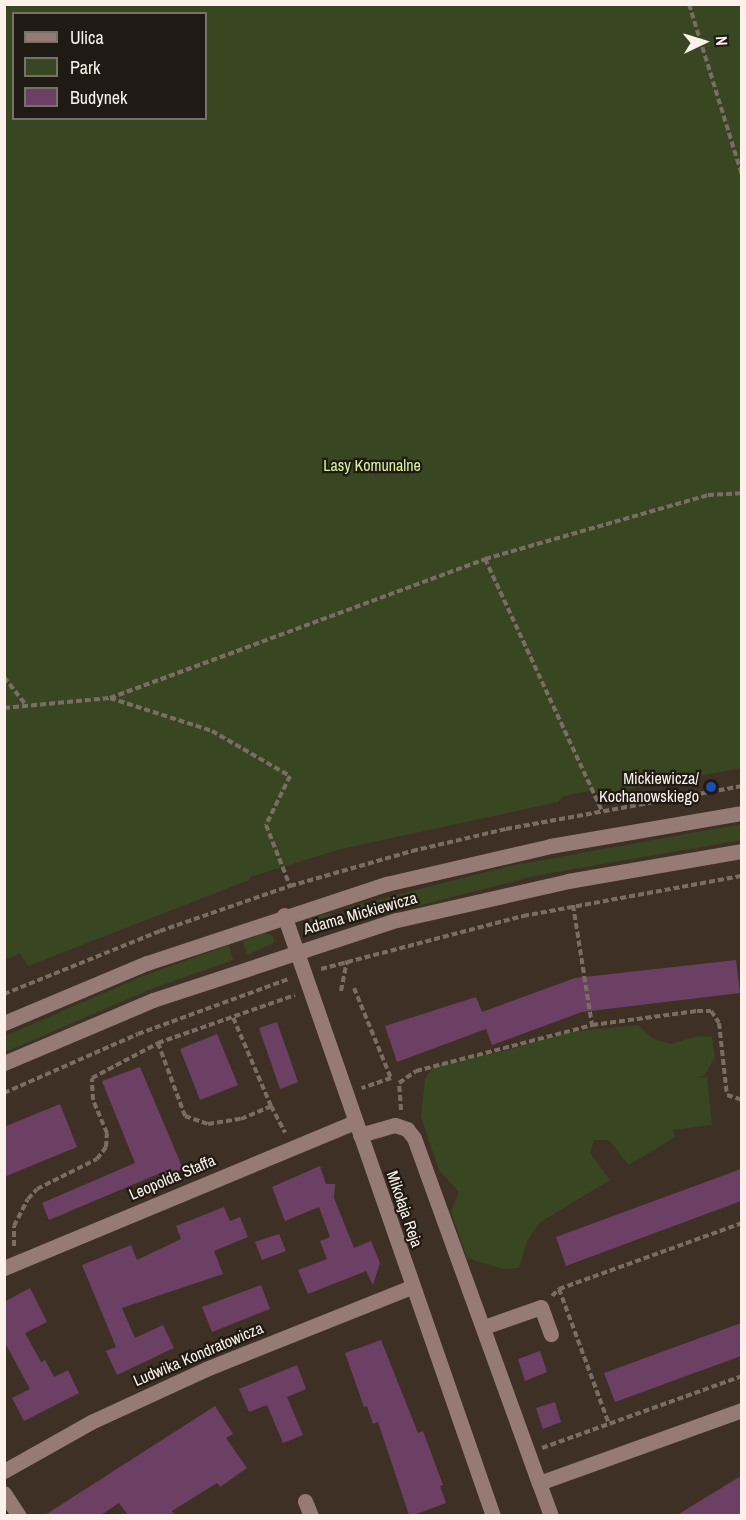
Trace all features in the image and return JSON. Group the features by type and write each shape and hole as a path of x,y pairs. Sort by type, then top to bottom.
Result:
{"street":[{"name":"Adama Mickiewicza","path":"4,1023 147,963 284,915 484,860 741,813"},
{"name":"Adama Mickiewicza","path":"4,1064 153,1000 296,950 506,894 741,851"},
{"name":"Mikołaja Reja","path":"284,915 493,1515"},
{"name":"Leopolda Staffa","path":"10,1262 291,1147 358,1129 402,1126"},
{"path":"402,1126 414,1138 551,1515"},
{"name":"Ludwika Kondratowicza","path":"4,1471 91,1422 187,1377 413,1286"},
{"path":"483,1327 542,1307 551,1334"},
{"path":"539,1483 741,1410"},
{"path":"4,1493 19,1515"}],"path":[{"path":"689,4 741,175"},
{"path":"4,708 110,698 485,559 708,495 741,493"},
{"path":"485,559 602,811"},
{"path":"4,677 25,705"},
{"path":"110,698 212,731 290,776 266,825 290,886"},
{"path":"4,1093 138,1034 304,974 573,905 741,876"},
{"path":"573,905 592,1025"},
{"path":"341,991 347,962"},
{"path":"354,988 391,1078 399,1083"},
{"path":"10,1262 12,1238 28,1199 38,1189 97,1159 106,1147 107,1133 93,1100 92,1078 158,1043 232,1015 309,990"},
{"path":"399,1083 416,1071 592,1025 711,1011 719,1023 727,1095 741,1100"},
{"path":"232,1015 291,1147"},
{"path":"158,1043 180,1108 191,1121 227,1123 271,1106"},
{"path":"360,1089 391,1078"},
{"path":"399,1083 402,1126"},
{"path":"542,1307 559,1289 741,1222"},
{"path":"559,1289 609,1424"},
{"path":"528,1453 741,1376"}],"green space":[{"name":"Lasy Komunalne","path":"5,4 741,5 741,768 613,792 606,788 563,796 558,802 341,849 250,877 249,880 28,966 20,953 5,960"},
{"path":"741,824 741,840 534,876 350,923 345,908 510,866"},
{"path":"330,913 336,927 310,932 309,919"},
{"path":"264,933 273,936 274,943 247,955 243,941"},
{"path":"229,945 233,960 151,989 5,1052 5,1036 143,976"},
{"path":"638,1025 653,1039 671,1044 697,1036 712,1037 715,1057 704,1076 693,1078 707,1077 712,1125 673,1130 675,1137 629,1165 609,1140 594,1140 590,1153 610,1180 539,1223 527,1241 519,1268 503,1269 467,1258 451,1211 459,1192 439,1170 421,1117 425,1079 434,1065 505,1051 569,1032"}],"building":[{"path":"736,960 740,993 582,1012 492,1045 486,1029 397,1062 385,1026 476,997 482,1012 575,978"},
{"path":"277,1022 298,1082 280,1089 259,1028"},
{"path":"217,1034 238,1085 200,1100 180,1049"},
{"path":"140,1067 183,1169 165,1177 163,1172 49,1220 42,1203 135,1163 102,1081"},
{"path":"60,1104 77,1147 4,1177 4,1127"},
{"path":"320,1166 326,1184 335,1184 334,1198 354,1248 371,1241 380,1263 373,1285 366,1271 308,1294 298,1270 327,1259 320,1241 330,1237 319,1207 285,1221 272,1187"},
{"path":"741,1169 741,1201 566,1266 556,1237"},
{"path":"224,1207 230,1221 240,1217 248,1237 214,1251 223,1274 122,1308 135,1338 163,1325 174,1348 117,1375 106,1351 116,1347 82,1265 131,1245 137,1260 181,1239 176,1226"},
{"path":"279,1234 286,1251 262,1260 255,1242"},
{"path":"261,1285 270,1309 212,1332 202,1307"},
{"path":"30,1288 47,1322 25,1333 41,1362 45,1360 54,1377 68,1370 79,1393 24,1421 12,1398 30,1389 4,1341 4,1302"},
{"path":"741,1323 741,1356 615,1402 604,1373"},
{"path":"381,1340 418,1433 423,1431 443,1485 440,1486 446,1503 414,1515 409,1515 378,1422 373,1424 367,1406 364,1407 345,1353"},
{"path":"540,1351 547,1372 525,1381 518,1359"},
{"path":"297,1365 306,1389 287,1397 303,1435 283,1443 267,1405 249,1412 239,1389"},
{"path":"555,1402 561,1422 543,1429 536,1408"},
{"path":"215,1406 233,1434 226,1438 247,1468 220,1487 217,1483 172,1511 175,1515 128,1515 119,1503 101,1515 45,1515"},
{"path":"741,1476 741,1515 677,1515"}],"place":[{"name":"Mickiewicza/ Kochanowskiego","path":"711,787"}]}
